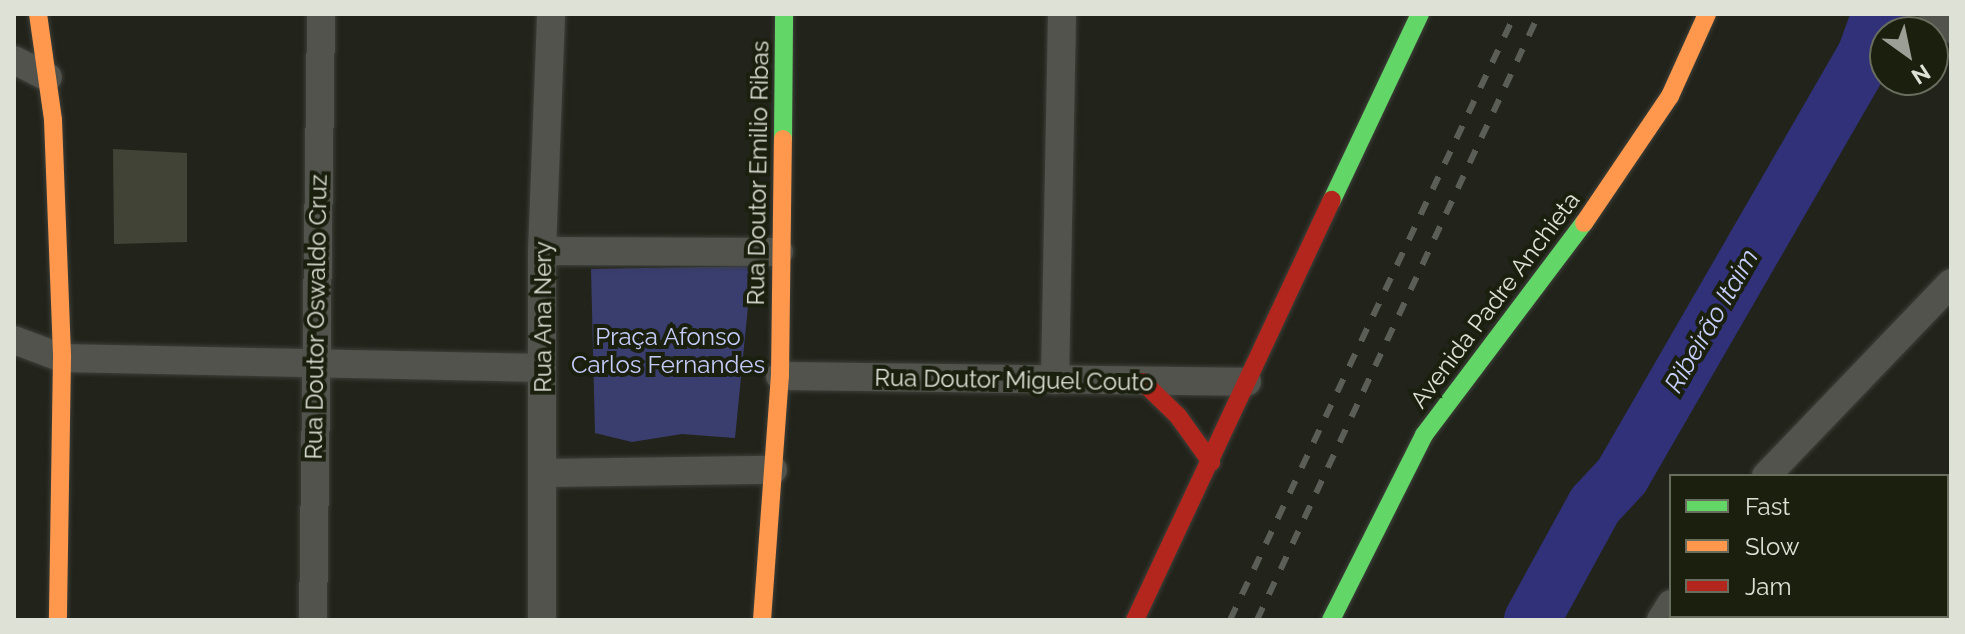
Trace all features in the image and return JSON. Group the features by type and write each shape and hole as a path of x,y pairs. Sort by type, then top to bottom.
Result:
{"main road":[{"path":"38,14 48,77 62,358 58,620"},
{"name":"Rua Doutor Emilio Ribas","path":"762,620 780,376 784,14"},
{"path":"1135,620 1420,14"},
{"name":"Avenida Padre Anchieta","path":"1331,620 1424,435 1621,173 1670,96 1707,14"},
{"path":"1143,382 1178,416 1211,462"}],"street":[{"name":"Rua Doutor Oswaldo Cruz","path":"313,620 321,14"},
{"name":"Rua Ana Nery","path":"542,620 542,251 551,14"},
{"path":"1055,380 1062,14"},
{"path":"1933,14 1951,29"},
{"path":"14,60 48,77"},
{"path":"542,251 779,252"},
{"path":"1768,474 1951,283"},
{"path":"14,340 62,358 315,360 542,368"},
{"name":"Rua Doutor Miguel Couto","path":"780,376 1247,382"},
{"path":"544,473 773,470"}],"green space":[{"name":"Praça Afonso Carlos Fernandes","path":"752,266 735,438 682,434 632,442 595,433 591,269"}],"building":[{"path":"113,149 187,153 187,242 114,244"}],"waterway":[{"name":"Ribeirão Itaim","path":"1532,620 1595,505 1622,476 1865,55 1880,14"}],"railway":[{"path":"1230,620 1515,14"},
{"path":"1257,620 1539,14"}],"traffic: fast":[{"path":"783,139 784,14"},
{"path":"1332,200 1420,14"},
{"path":"1331,620 1424,435 1584,223"}],"traffic: slow":[{"path":"38,14 53,120 62,358 58,620"},
{"path":"1584,223 1670,96 1707,14"},
{"path":"762,620 780,376 783,139"}],"traffic: jam":[{"path":"1135,620 1332,200"},
{"path":"1143,382 1178,416 1211,462"}]}
